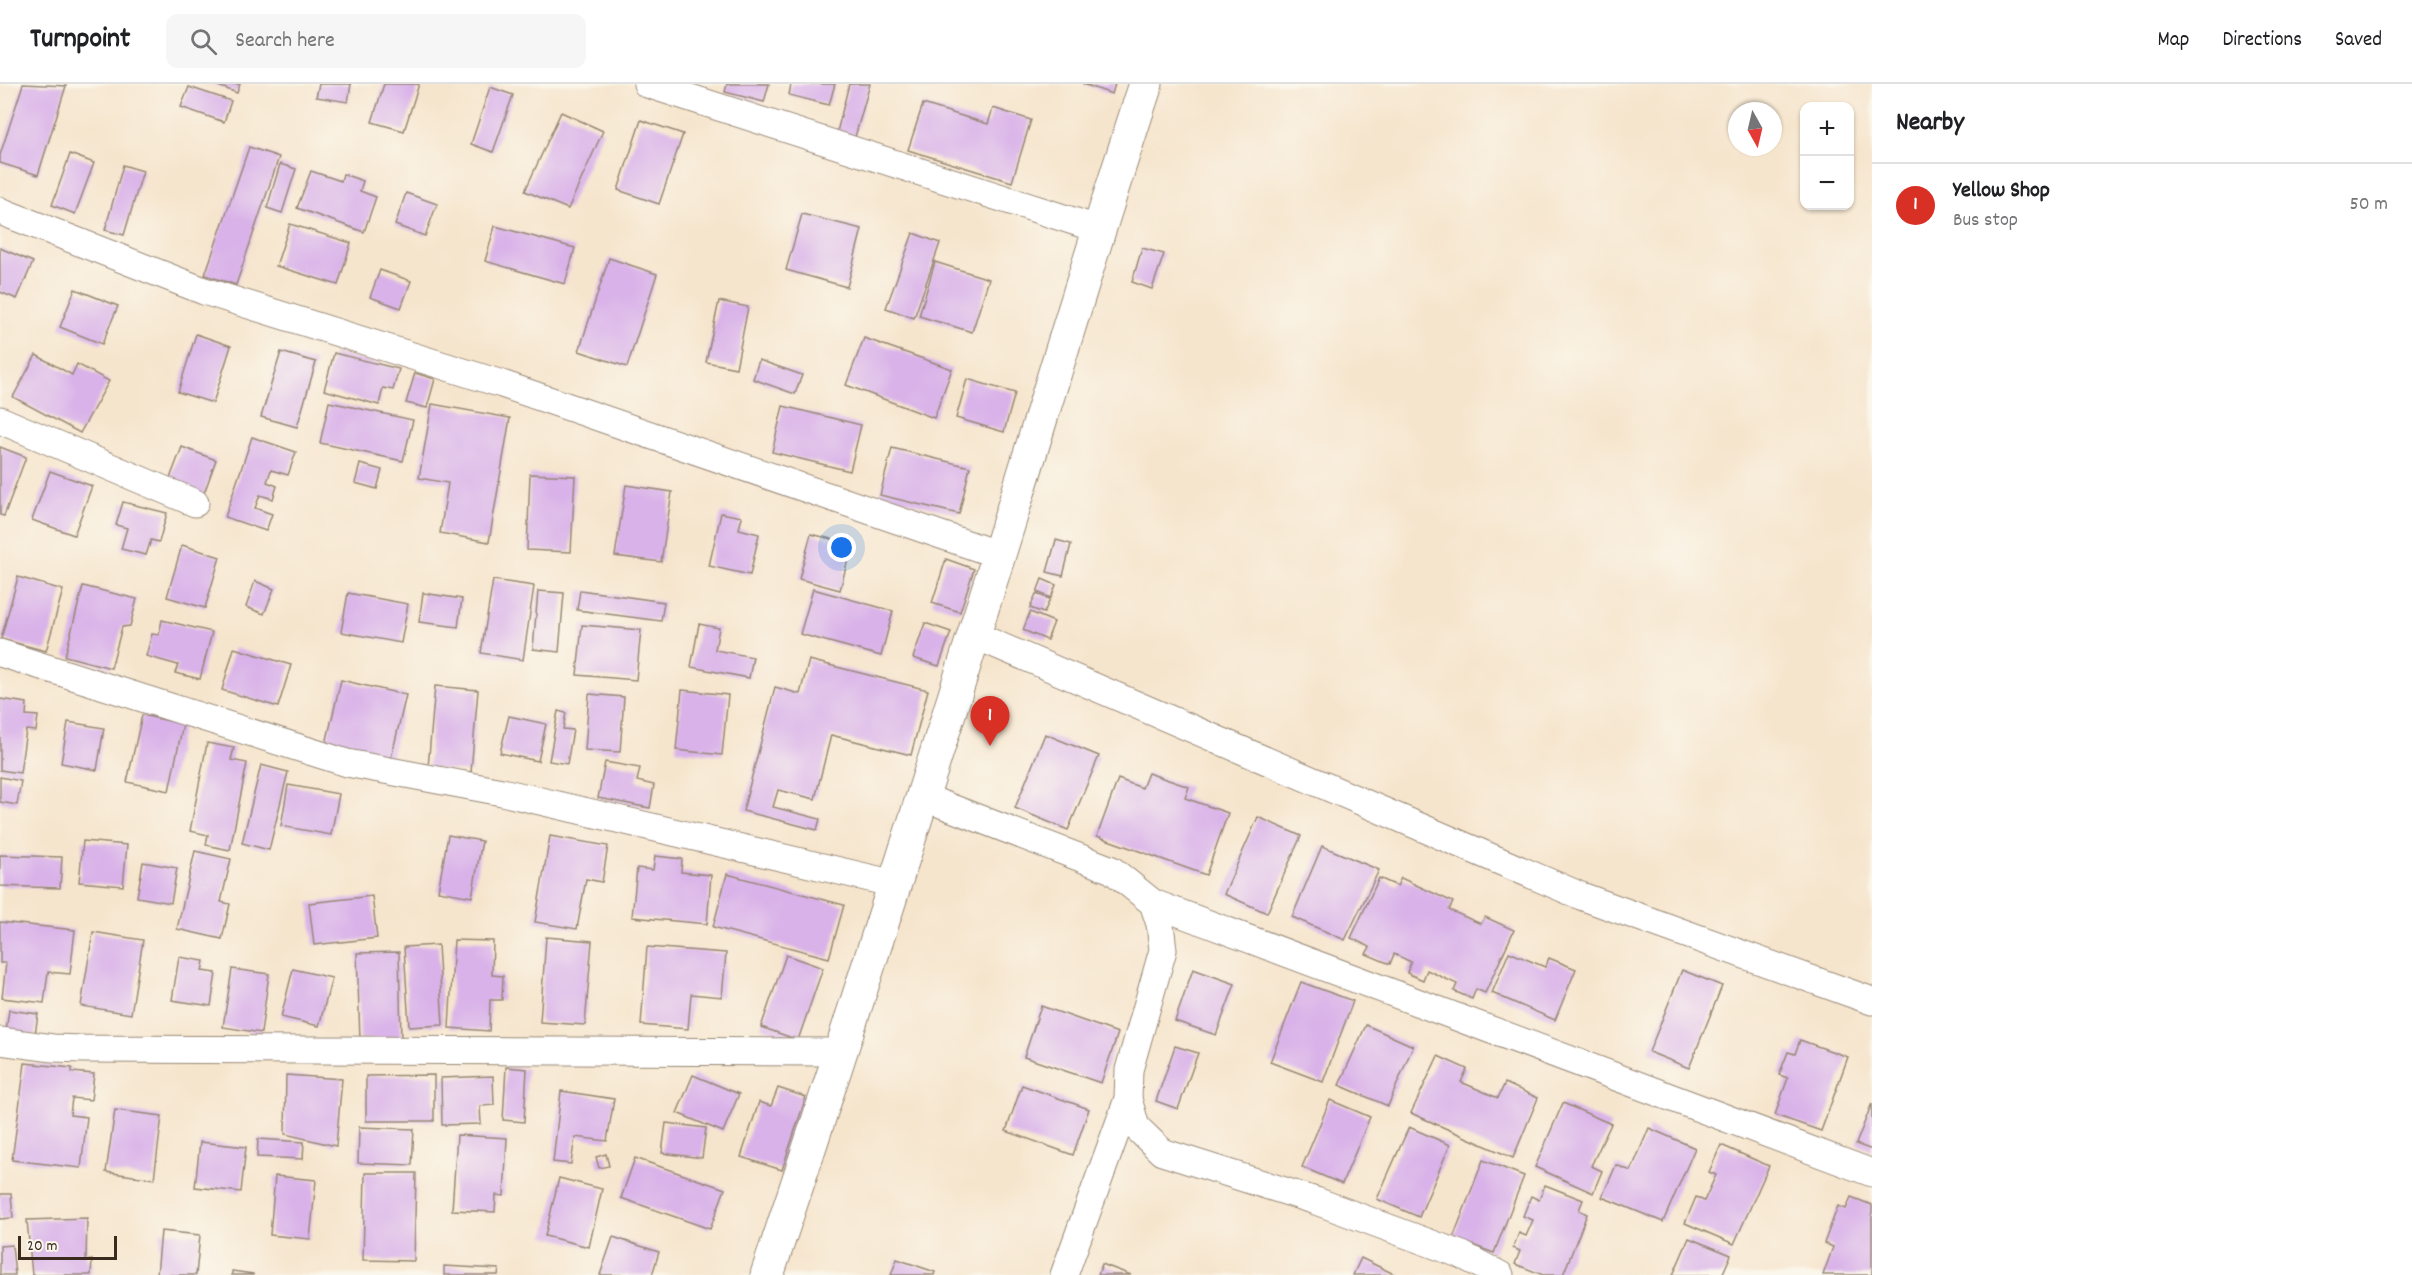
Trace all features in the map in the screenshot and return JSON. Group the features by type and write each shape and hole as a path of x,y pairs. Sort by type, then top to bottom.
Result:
{"street":[{"path":"647,84 1098,229"},
{"path":"767,1275 842,1052 999,555 1098,229 1146,84"},
{"path":"0,211 204,291 502,384 999,555"},
{"path":"0,420 195,503"},
{"path":"974,635 1581,896 1872,1001"},
{"path":"0,653 347,763 502,792 895,884"},
{"path":"923,797 1112,870 1153,903 1872,1173"},
{"path":"1064,1275 1128,1099 1130,1070 1163,950 1160,924 1153,903"},
{"path":"0,1041 53,1048 84,1049 842,1052"},
{"path":"1128,1099 1136,1127 1162,1152 1317,1201 1462,1255 1500,1275"}],"building":[{"path":"23,84 66,86 38,175 0,163 0,155"},
{"path":"213,84 240,84 237,93"},
{"path":"319,84 351,84 348,102 316,97"},
{"path":"384,84 419,84 404,131 372,122"},
{"path":"727,84 769,84 764,102 725,92"},
{"path":"791,84 835,84 829,105 789,95"},
{"path":"849,84 870,84 853,144 835,140"},
{"path":"1083,84 1115,84 1112,94"},
{"path":"189,87 231,101 224,122 181,107"},
{"path":"490,87 513,95 493,152 471,144"},
{"path":"923,104 988,124 993,108 1031,120 1012,182 908,150"},
{"path":"561,112 603,131 568,209 525,191"},
{"path":"641,120 683,134 659,204 618,190"},
{"path":"249,147 279,157 236,285 205,275"},
{"path":"70,154 94,163 75,214 52,205"},
{"path":"280,164 296,169 282,213 267,208"},
{"path":"123,165 143,171 124,235 105,230"},
{"path":"311,171 341,181 343,174 363,181 360,191 376,197 364,232 297,208"},
{"path":"406,193 437,204 425,236 395,225"},
{"path":"802,214 862,229 847,287 786,270"},
{"path":"290,224 351,243 338,285 276,266"},
{"path":"495,226 575,248 565,284 485,261"},
{"path":"913,233 940,243 914,318 886,308"},
{"path":"0,248 33,262 17,299 0,292"},
{"path":"1142,248 1164,254 1152,289 1132,282"},
{"path":"609,258 657,274 627,367 579,351"},
{"path":"935,262 989,279 972,332 919,316"},
{"path":"380,270 411,281 401,308 370,297"},
{"path":"75,289 118,306 102,344 60,327"},
{"path":"719,301 748,307 736,368 706,362"},
{"path":"196,334 231,346 213,403 178,392"},
{"path":"864,338 952,369 934,418 846,385"},
{"path":"281,352 316,362 297,427 261,417"},
{"path":"334,353 399,369 393,390 383,388 379,405 324,390"},
{"path":"36,355 72,375 77,364 109,381 80,433 13,397"},
{"path":"759,360 802,375 795,394 753,379"},
{"path":"415,373 435,379 427,408 406,403"},
{"path":"967,379 1015,393 1004,432 956,418"},
{"path":"329,402 413,420 403,461 320,443"},
{"path":"432,404 510,418 489,542 440,533 448,483 419,478"},
{"path":"783,406 861,425 850,471 772,452"},
{"path":"252,437 296,452 288,475 271,470 267,482 277,486 273,499 260,495 255,508 272,514 266,531 225,517"},
{"path":"0,447 26,457 4,516 0,515"},
{"path":"182,447 216,460 202,499 167,486"},
{"path":"892,448 970,467 959,514 880,495"},
{"path":"360,464 382,470 377,489 355,483"},
{"path":"50,471 92,486 74,535 32,520"},
{"path":"530,474 575,476 571,552 527,550"},
{"path":"626,485 672,492 661,562 615,556"},
{"path":"123,502 167,513 159,542 151,540 146,555 121,549 127,528 116,525"},
{"path":"721,513 742,517 739,529 759,534 750,575 709,566"},
{"path":"811,534 852,544 840,590 799,579"},
{"path":"1056,540 1071,544 1063,576 1047,572"},
{"path":"182,545 220,557 205,608 167,597"},
{"path":"946,559 974,569 960,612 932,603"},
{"path":"18,577 63,590 46,651 1,639"},
{"path":"1042,579 1056,585 1051,598 1037,592"},
{"path":"493,580 534,586 523,660 481,653"},
{"path":"255,581 274,589 264,614 246,607"},
{"path":"83,586 137,599 130,626 122,627 111,668 65,656"},
{"path":"813,589 893,611 881,656 800,634"},
{"path":"580,590 664,602 661,621 577,610"},
{"path":"538,591 564,593 559,652 533,649"},
{"path":"348,593 408,604 401,643 341,632"},
{"path":"423,593 462,599 458,627 419,622"},
{"path":"1036,594 1050,599 1044,613 1030,608"},
{"path":"1030,612 1054,622 1047,640 1023,630"},
{"path":"162,620 212,632 200,679 175,673 178,665 146,656 152,634 159,635"},
{"path":"925,623 951,632 939,666 913,658"},
{"path":"699,624 719,628 715,650 753,657 749,678 691,667"},
{"path":"582,625 641,630 636,680 577,675"},
{"path":"234,648 291,665 278,707 222,690"},
{"path":"809,660 928,690 911,755 831,735 815,799 778,790 773,807 820,819 817,830 743,811 775,687 800,694"},
{"path":"341,680 406,695 390,763 325,748"},
{"path":"435,686 478,690 471,772 428,768"},
{"path":"682,690 728,695 722,755 676,750"},
{"path":"589,694 624,697 620,752 585,750"},
{"path":"0,699 27,703 26,715 38,716 36,731 26,730 20,773 0,770"},
{"path":"558,711 566,713 563,729 573,730 567,764 549,761"},
{"path":"142,715 183,724 169,791 127,782"},
{"path":"509,716 546,724 538,761 500,753"},
{"path":"68,722 104,728 97,770 61,763"},
{"path":"1045,734 1099,756 1068,830 1015,808"},
{"path":"207,743 234,748 231,760 247,763 230,850 206,845 208,835 190,831"},
{"path":"605,762 640,768 637,781 654,785 650,808 598,798"},
{"path":"261,765 288,772 269,850 242,843"},
{"path":"1148,773 1189,787 1185,798 1228,813 1206,875 1097,836 1118,779 1142,788"},
{"path":"0,777 21,781 17,805 0,802"},
{"path":"288,785 339,794 331,835 281,826"},
{"path":"1258,817 1301,836 1267,913 1224,894"},
{"path":"448,835 482,841 472,897 438,891"},
{"path":"550,836 608,846 602,882 586,879 577,929 535,922"},
{"path":"83,841 127,845 123,886 79,882"},
{"path":"1322,846 1379,870 1345,940 1292,917"},
{"path":"195,851 231,859 221,902 230,904 222,939 177,929"},
{"path":"0,855 62,857 60,888 0,886"},
{"path":"655,856 682,859 681,872 711,875 707,924 632,917 637,868 653,870"},
{"path":"143,862 177,868 171,903 137,897"},
{"path":"727,874 844,905 829,958 713,927"},
{"path":"1379,878 1397,886 1401,878 1453,902 1449,910 1481,924 1485,917 1514,930 1485,993 1476,989 1472,999 1454,991 1457,984 1427,970 1423,980 1407,973 1411,962 1394,954 1390,964 1366,954 1370,947 1351,938"},
{"path":"372,896 377,938 314,945 309,903"},
{"path":"0,922 75,930 70,974 48,972 44,1003 2,998 6,963 0,963"},
{"path":"93,932 143,940 131,1014 81,1006"},
{"path":"546,937 592,941 585,1025 540,1022"},
{"path":"454,940 493,941 492,975 503,976 502,1000 490,1000 489,1031 449,1028"},
{"path":"438,945 443,1025 409,1027 404,947"},
{"path":"647,947 726,953 722,997 691,994 688,1029 641,1025"},
{"path":"399,952 401,1039 360,1040 357,953"},
{"path":"1509,952 1545,967 1549,958 1576,969 1555,1020 1492,993"},
{"path":"786,955 823,968 798,1040 761,1027"},
{"path":"179,957 204,961 202,971 216,973 211,1006 172,1000"},
{"path":"232,969 269,974 261,1033 223,1027"},
{"path":"293,969 332,978 319,1026 281,1017"},
{"path":"1193,969 1235,984 1216,1035 1175,1021"},
{"path":"1682,970 1722,986 1689,1068 1649,1052"},
{"path":"1301,982 1353,1001 1323,1082 1270,1062"},
{"path":"1041,1006 1118,1033 1101,1083 1024,1057"},
{"path":"9,1010 38,1014 35,1035 6,1031"},
{"path":"1366,1025 1413,1046 1388,1106 1339,1085"},
{"path":"1800,1040 1848,1057 1821,1131 1775,1115 1788,1078 1779,1075 1788,1052 1795,1054"},
{"path":"1175,1046 1198,1053 1178,1109 1156,1101"},
{"path":"1438,1056 1467,1069 1461,1082 1498,1098 1505,1083 1538,1098 1513,1158 1411,1113"},
{"path":"25,1063 72,1068 72,1072 94,1074 91,1100 72,1098 70,1115 87,1117 81,1168 12,1160"},
{"path":"506,1067 527,1069 524,1122 503,1120"},
{"path":"286,1075 342,1079 336,1146 285,1134"},
{"path":"434,1075 434,1121 366,1121 366,1076"},
{"path":"693,1075 739,1094 723,1132 677,1113"},
{"path":"493,1076 494,1105 480,1106 481,1124 442,1125 441,1078"},
{"path":"1022,1085 1089,1109 1073,1155 1006,1131"},
{"path":"778,1088 806,1097 782,1170 741,1157 759,1102 771,1106"},
{"path":"561,1091 614,1099 607,1141 575,1137 571,1164 553,1162"},
{"path":"1330,1100 1370,1117 1342,1184 1302,1167"},
{"path":"1563,1103 1611,1124 1591,1166 1602,1171 1593,1193 1535,1167"},
{"path":"1872,1103 1872,1150 1856,1144"},
{"path":"115,1110 162,1116 154,1179 106,1172"},
{"path":"666,1123 706,1128 702,1158 662,1153"},
{"path":"359,1127 414,1129 412,1165 358,1163"},
{"path":"1409,1127 1450,1145 1419,1217 1377,1199"},
{"path":"1649,1128 1695,1148 1663,1222 1602,1197 1616,1165 1631,1171"},
{"path":"457,1135 507,1138 504,1196 496,1195 495,1212 452,1210"},
{"path":"258,1139 304,1142 303,1159 257,1157"},
{"path":"200,1142 246,1147 241,1192 195,1187"},
{"path":"1721,1145 1769,1166 1734,1244 1685,1223 1696,1197 1704,1201 1716,1175 1709,1172"},
{"path":"606,1154 609,1166 599,1168 596,1157"},
{"path":"635,1158 725,1189 710,1229 621,1198"},
{"path":"1483,1160 1524,1176 1494,1253 1453,1238"},
{"path":"365,1173 416,1173 414,1261 363,1260"},
{"path":"275,1176 316,1180 310,1239 270,1235"},
{"path":"559,1178 602,1189 589,1247 545,1236"},
{"path":"1545,1185 1583,1200 1579,1210 1587,1214 1563,1275 1543,1275 1515,1264 1520,1251 1513,1248 1519,1233 1526,1236 1533,1220 1523,1216 1531,1196 1539,1200"},
{"path":"0,1194 11,1194 13,1218 0,1219"},
{"path":"1851,1197 1872,1205 1872,1275 1823,1275 1833,1247 1824,1243 1838,1206 1846,1209"},
{"path":"87,1218 86,1261 92,1260 91,1275 32,1275 27,1220"},
{"path":"161,1231 200,1235 196,1275 157,1275"},
{"path":"613,1237 659,1252 652,1275 600,1275"},
{"path":"1689,1238 1731,1255 1722,1275 1673,1275"},
{"path":"12,1245 15,1275 0,1275 0,1246"},
{"path":"1361,1258 1396,1275 1353,1275"},
{"path":"897,1259 935,1272 934,1275 891,1275"},
{"path":"1102,1264 1131,1275 1098,1275"},
{"path":"444,1266 499,1269 498,1275 444,1275"},
{"path":"232,1271 253,1274 253,1275 232,1275"}],"place":[{"name":"Yellow Shop","path":"990,746"}]}
